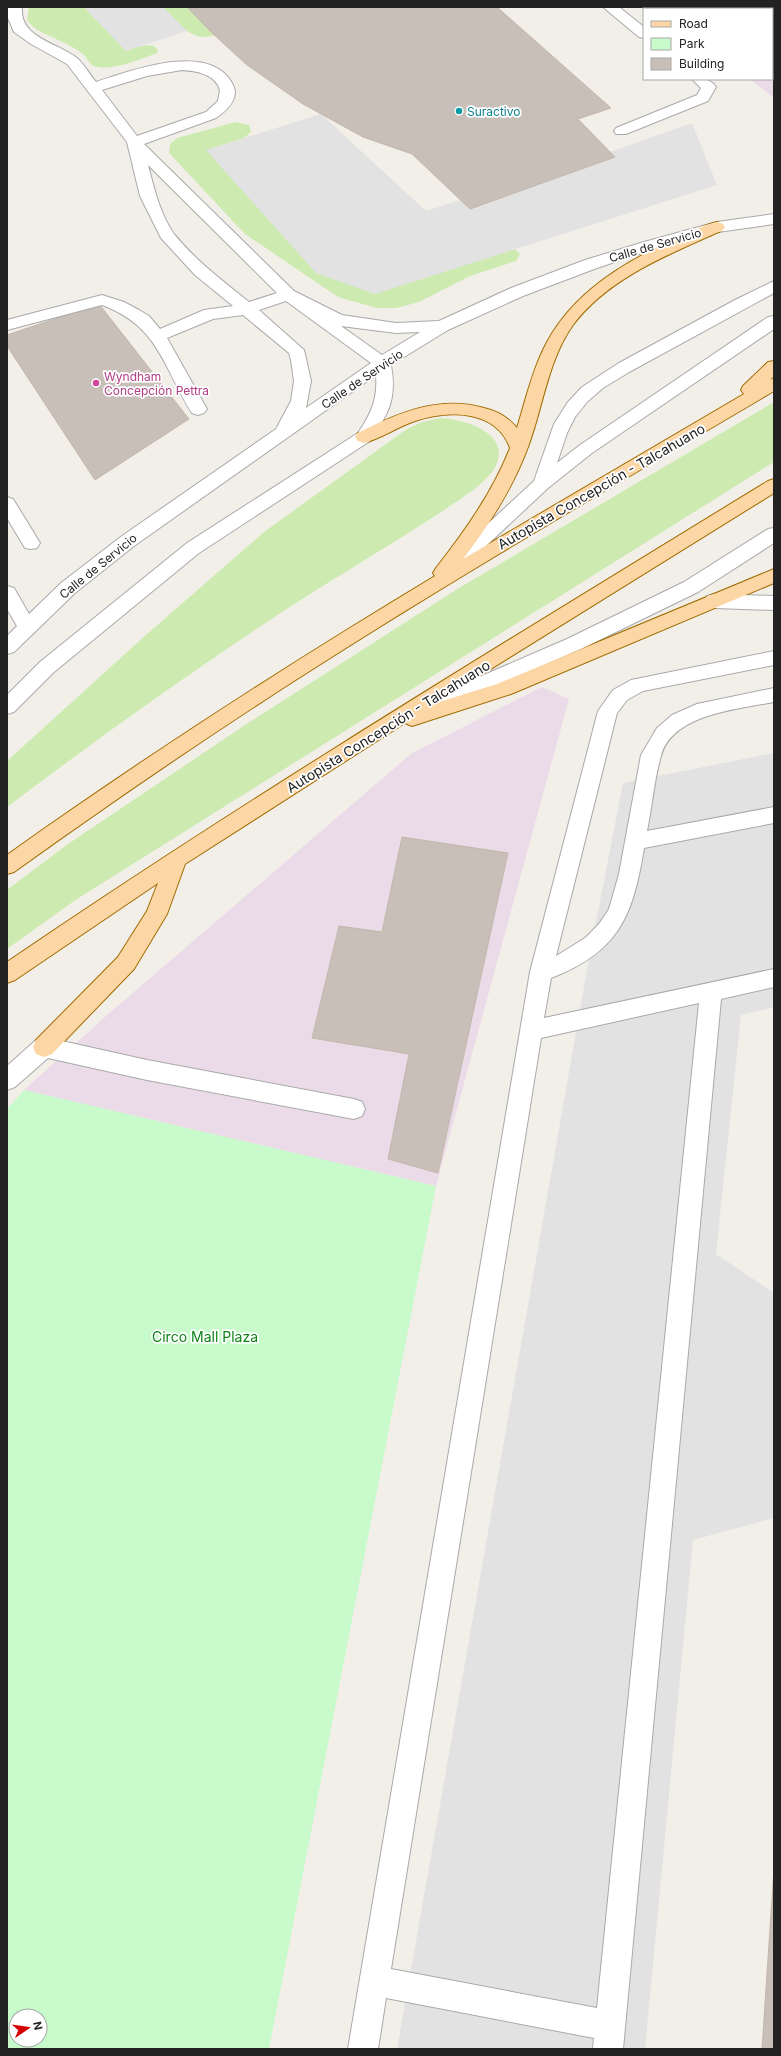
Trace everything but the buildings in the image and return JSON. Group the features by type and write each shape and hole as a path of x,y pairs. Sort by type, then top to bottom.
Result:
{"main road":[{"path":"434,584 467,542 493,500 519,448 542,373 568,322 596,292 643,260 717,227"},
{"path":"727,412 774,366"},
{"name":"Autopista Concepción - Talcahuano","path":"7,866 222,717 434,584 774,384"},
{"path":"364,437 420,413 456,407 481,412 502,422 516,439 519,448"},
{"name":"Autopista Concepción - Talcahuano","path":"7,974 177,859 387,726 774,486"},
{"path":"387,726 447,708 510,686 774,576"},
{"path":"44,1047 126,963 156,914 177,859"}],"street":[{"path":"7,707 47,667 193,548 364,437 382,410 386,396 387,383 382,363 288,295 135,143 72,61 36,41 19,29 14,16 15,7"},
{"path":"610,7 643,33"},
{"path":"93,88 168,66 184,66 213,72 228,88 228,98 222,107 211,115 135,143"},
{"path":"621,131 703,98 709,87 700,80"},
{"path":"135,143 148,196 167,235 201,272 296,350 304,378 302,393 297,409 286,425 272,440"},
{"name":"Calle de Servicio","path":"7,647 68,588 128,541 382,363 442,326 517,292 591,264 650,245 717,227 774,219"},
{"path":"542,484 561,428 574,406 585,393 615,373 662,346 774,286"},
{"path":"157,336 210,314 246,309 288,295 338,320 396,328 442,326"},
{"path":"7,325 102,300 116,304 145,320 157,336 198,409"},
{"path":"434,584 542,484 638,413 728,354 774,321"},
{"path":"7,502 31,543"},
{"path":"387,726 574,644 677,593 774,534"},
{"path":"7,593 27,626"},
{"path":"714,601 774,603"},
{"path":"363,2049 541,972 608,711 613,703 628,689 649,682 774,658"},
{"path":"541,972 567,962 588,948 606,930 619,910 626,888 651,754 658,739 671,726 684,717 700,711 774,695"},
{"path":"635,842 774,815"},
{"path":"532,1030 774,978"},
{"path":"375,1981 610,2038 711,992"},
{"path":"7,1080 44,1047 147,1070 354,1109"}],"shaded area":[{"path":"84,7 163,7 187,31 126,51"},
{"path":"656,7 774,7 774,98 751,80 773,80 773,8"},
{"path":"321,114 426,211 460,200 470,209 615,157 610,152 692,123 717,185 375,294 316,273 206,150"},
{"path":"542,687 569,699 436,1186 24,1090 107,1015 412,753"},
{"path":"774,753 774,1007 741,1015 716,1254 774,1293 774,1518 693,1540 645,2049 397,2049 590,953 623,783"}],"green space":[{"path":"29,7 84,7 126,51 147,45 155,47 158,50 157,53 117,66 94,66 76,49 42,32 30,24 27,20"},
{"path":"163,7 188,7 214,35 206,37 192,34"},
{"path":"236,122 249,125 251,132 244,138 207,150 516,250 520,254 516,261 470,276 419,302 396,308 377,308 338,297 245,234 169,153 170,144 177,138"},
{"path":"774,402 774,462 77,899 7,949 7,890 68,844 242,727 459,588"},
{"path":"442,418 453,419 475,426 493,438 498,447 499,457 494,469 483,482 467,495 435,516 311,593 203,665 7,807 7,761 147,634 264,532 404,431 423,422"},
{"name":"Circo Mall Plaza","path":"24,1090 436,1186 269,2049 7,2049 7,1109"}],"place":[{"name":"Suractivo","path":"459,111"},
{"name":"Wyndham Concepción Pettra","path":"96,383"}]}
